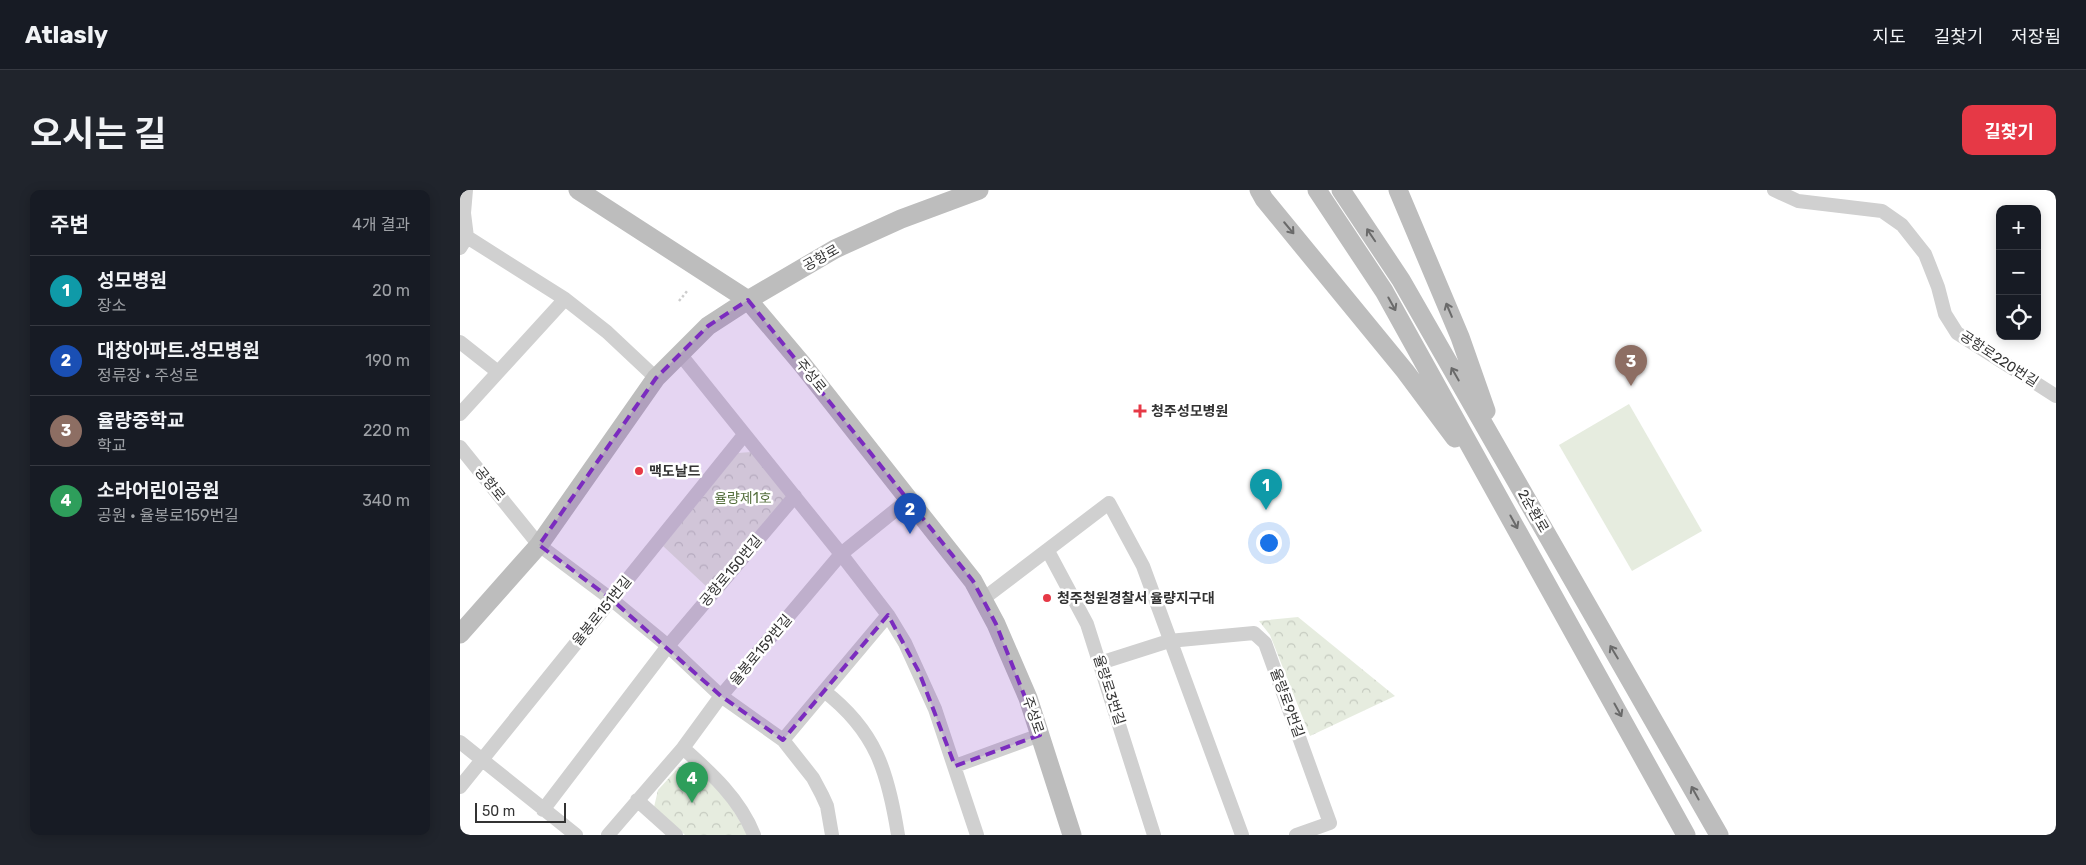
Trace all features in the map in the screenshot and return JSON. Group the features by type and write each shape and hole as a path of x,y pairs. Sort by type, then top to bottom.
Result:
{"street":[{"path":"466,190 464,243 565,299 607,332 656,378"},
{"name":"공항로","path":"460,634 539,545 656,378 708,326 835,249 901,219 979,190"},
{"name":"2순환로","path":"1317,190 1384,291 1686,835"},
{"name":"2순환로","path":"1341,190 1401,280 1719,835"},
{"path":"1398,190 1460,337 1501,455"},
{"name":"공항로220번길","path":"1774,190 1798,201 1882,211 1902,225 1925,254 1938,287 1945,314 1957,333 2056,396"},
{"name":"주성로","path":"588,193 748,300 802,364 973,581 996,624 1028,698 1072,835"},
{"path":"1259,193 1405,371 1498,495"},
{"path":"460,414 565,299"},
{"path":"460,342 498,372"},
{"path":"680,354 888,615 919,672 955,766 977,835"},
{"name":"율봉로151번길","path":"460,787 744,435"},
{"name":"공항로","path":"460,447 539,545"},
{"name":"공항로150번길","path":"543,810 668,646 794,496"},
{"name":"율봉로159번길","path":"608,835 683,748 722,696 841,554 908,500"},
{"path":"983,599 1109,503 1142,566 1242,835"},
{"path":"539,545 611,599 668,646 722,696 783,740 813,778 822,795 827,806 832,835"},
{"name":"율량로3번길","path":"1048,551 1087,624 1154,835"},
{"path":"783,740 888,615"},
{"name":"율량로9번길","path":"1169,641 1254,633 1265,643 1330,823 1296,835"},
{"path":"1100,663 1169,641"},
{"path":"824,691 843,706 866,734 880,762 891,793 898,835"},
{"path":"955,766 1040,734"},
{"path":"460,742 576,835"},
{"path":"683,748 729,791 749,822 754,835"},
{"path":"637,800 676,835"}],"path":[{"path":"679,301 688,290"}],"highlighted area":[{"path":"748,300 973,581 996,624 1040,735 955,766 919,672 888,615 783,740 721,696 611,599 539,545 656,378 708,326"}],"green space":[{"path":"1629,404 1702,531 1632,571 1559,445"},
{"name":"율량제1호","path":"751,452 788,496 707,587 663,546 738,453"},
{"path":"1298,617 1395,696 1310,736 1270,635 1259,621"},
{"path":"679,767 695,768 726,798 748,835 685,835 654,807 658,790"}],"place":[{"name":"율량중학교","path":"1631,386"},
{"name":"청주성모병원","path":"1140,411"},
{"name":"맥도날드","path":"639,471"},
{"name":"성모병원","path":"1266,510"},
{"name":"대창아파트.성모병원","path":"910,534"},
{"name":"청주청원경찰서 율량지구대","path":"1047,598"},
{"name":"소라어린이공원","path":"692,803"}]}
